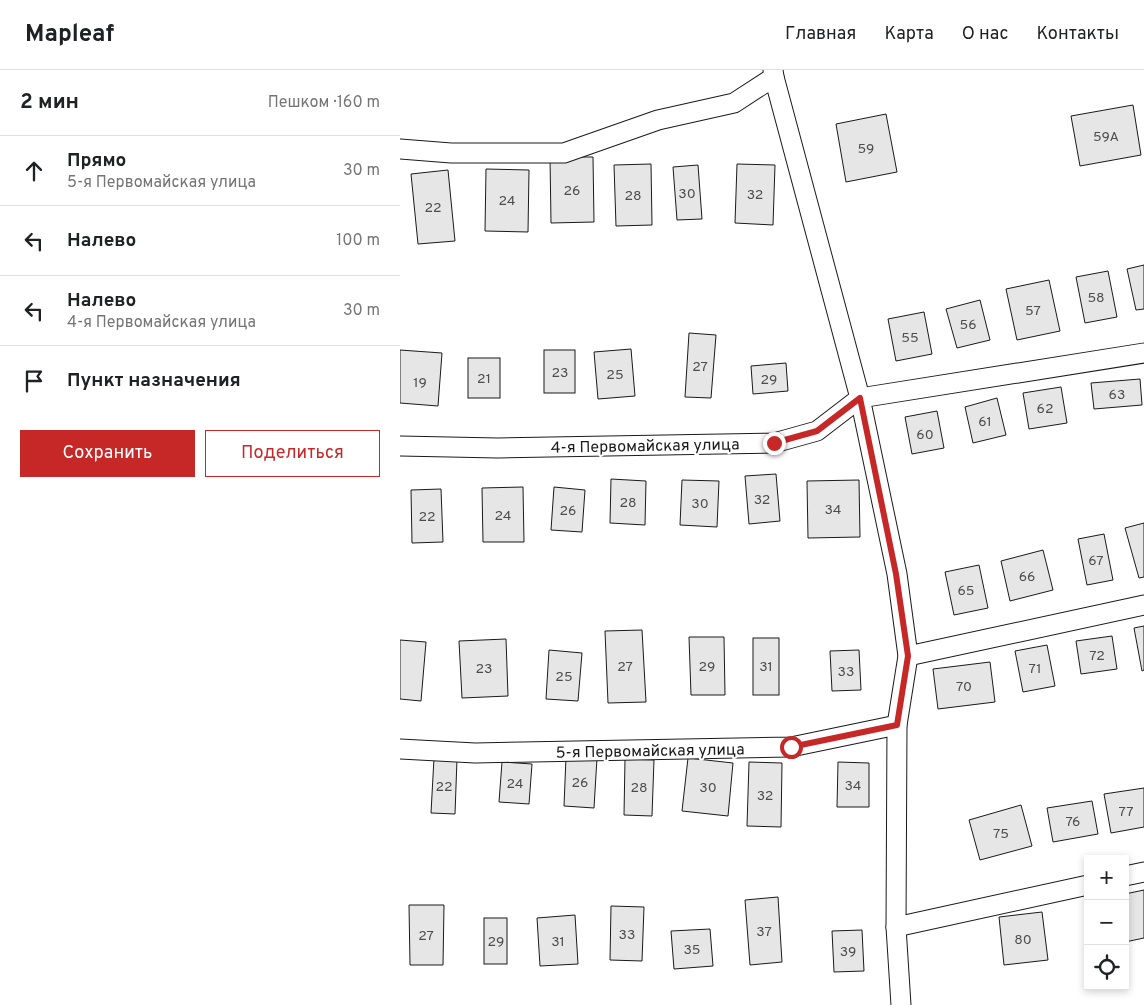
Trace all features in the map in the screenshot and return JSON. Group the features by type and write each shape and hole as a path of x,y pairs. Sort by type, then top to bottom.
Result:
{"street":[{"path":"400,149 451,153 564,153 658,120 734,103 774,73 860,398 896,574 908,656 897,725 896,926 901,1005"},
{"name":"4-я Первомайская улица","path":"400,446 498,448 774,443 817,431 860,398 1144,353"},
{"path":"908,656 1144,605"},
{"name":"5-я Первомайская улица","path":"400,749 475,753 791,747 897,725"},
{"path":"1129,875 1144,872"},
{"path":"896,926 1084,886"}],"building":[{"path":"1133,105 1141,155 1080,166 1071,116"},
{"path":"886,114 897,172 846,182 836,124"},
{"path":"550,157 593,157 594,222 551,223"},
{"path":"651,164 652,225 616,226 614,165"},
{"path":"737,164 775,165 773,225 735,223"},
{"path":"698,165 702,219 677,220 673,167"},
{"path":"486,169 529,170 528,232 485,231"},
{"path":"448,170 455,241 418,244 411,174"},
{"path":"1144,265 1144,309 1136,310 1127,269"},
{"path":"1108,271 1117,317 1085,323 1076,277"},
{"path":"1049,280 1060,331 1017,340 1006,289"},
{"path":"980,300 990,340 957,348 946,309"},
{"path":"924,312 932,354 896,361 888,319"},
{"path":"689,333 716,335 711,398 685,397"},
{"path":"631,349 635,396 598,399 594,352"},
{"path":"400,350 442,353 438,406 400,403"},
{"path":"544,350 575,350 575,393 544,393"},
{"path":"468,358 500,358 500,398 468,398"},
{"path":"786,363 788,391 753,394 751,366"},
{"path":"1140,379 1142,405 1094,409 1091,383"},
{"path":"1061,387 1067,423 1029,429 1023,393"},
{"path":"997,398 1006,435 973,443 965,407"},
{"path":"937,411 944,448 912,454 905,417"},
{"path":"776,474 780,521 749,524 745,476"},
{"path":"611,479 646,481 645,525 610,523"},
{"path":"682,480 719,481 717,527 680,525"},
{"path":"859,480 860,537 808,538 807,481"},
{"path":"523,487 524,542 483,542 482,488"},
{"path":"554,487 585,490 582,532 551,530"},
{"path":"441,489 443,542 412,543 411,490"},
{"path":"1144,523 1144,577 1139,578 1125,528"},
{"path":"1104,534 1113,580 1087,585 1078,539"},
{"path":"1043,550 1053,590 1010,601 1001,561"},
{"path":"979,565 988,608 954,615 945,572"},
{"path":"1144,626 1144,670 1142,671 1134,628"},
{"path":"642,630 646,702 608,703 605,631"},
{"path":"1112,636 1117,669 1081,674 1076,641"},
{"path":"689,637 724,637 725,695 691,695"},
{"path":"753,638 779,638 779,695 753,695"},
{"path":"506,639 508,696 462,698 459,641"},
{"path":"400,640 426,642 421,701 400,699"},
{"path":"1047,645 1055,686 1023,692 1015,651"},
{"path":"549,650 582,653 578,701 546,699"},
{"path":"859,650 861,690 832,691 830,651"},
{"path":"990,662 995,702 938,709 933,669"},
{"path":"566,757 597,758 594,808 564,806"},
{"path":"434,758 457,759 455,814 431,813"},
{"path":"688,758 733,763 728,816 682,811"},
{"path":"625,759 654,760 652,816 624,815"},
{"path":"502,762 532,764 529,804 499,802"},
{"path":"749,762 782,763 781,827 747,826"},
{"path":"838,762 869,763 869,807 837,807"},
{"path":"1144,788 1144,827 1111,833 1104,794"},
{"path":"1092,801 1098,834 1053,842 1047,808"},
{"path":"1021,805 1032,846 980,860 969,820"},
{"path":"1144,890 1144,938 1129,941 1129,900 1129,893"},
{"path":"778,897 782,962 750,965 745,900"},
{"path":"409,905 444,905 443,965 410,965"},
{"path":"611,906 644,907 642,961 610,960"},
{"path":"1042,912 1048,960 1004,965 999,917"},
{"path":"575,915 578,964 540,966 537,918"},
{"path":"484,918 507,918 507,964 484,964"},
{"path":"710,929 713,966 674,969 671,931"},
{"path":"862,930 864,971 834,972 832,931"}],"route":[{"path":"774,443 817,431 860,398 896,574 908,656 897,725 791,747"}]}
